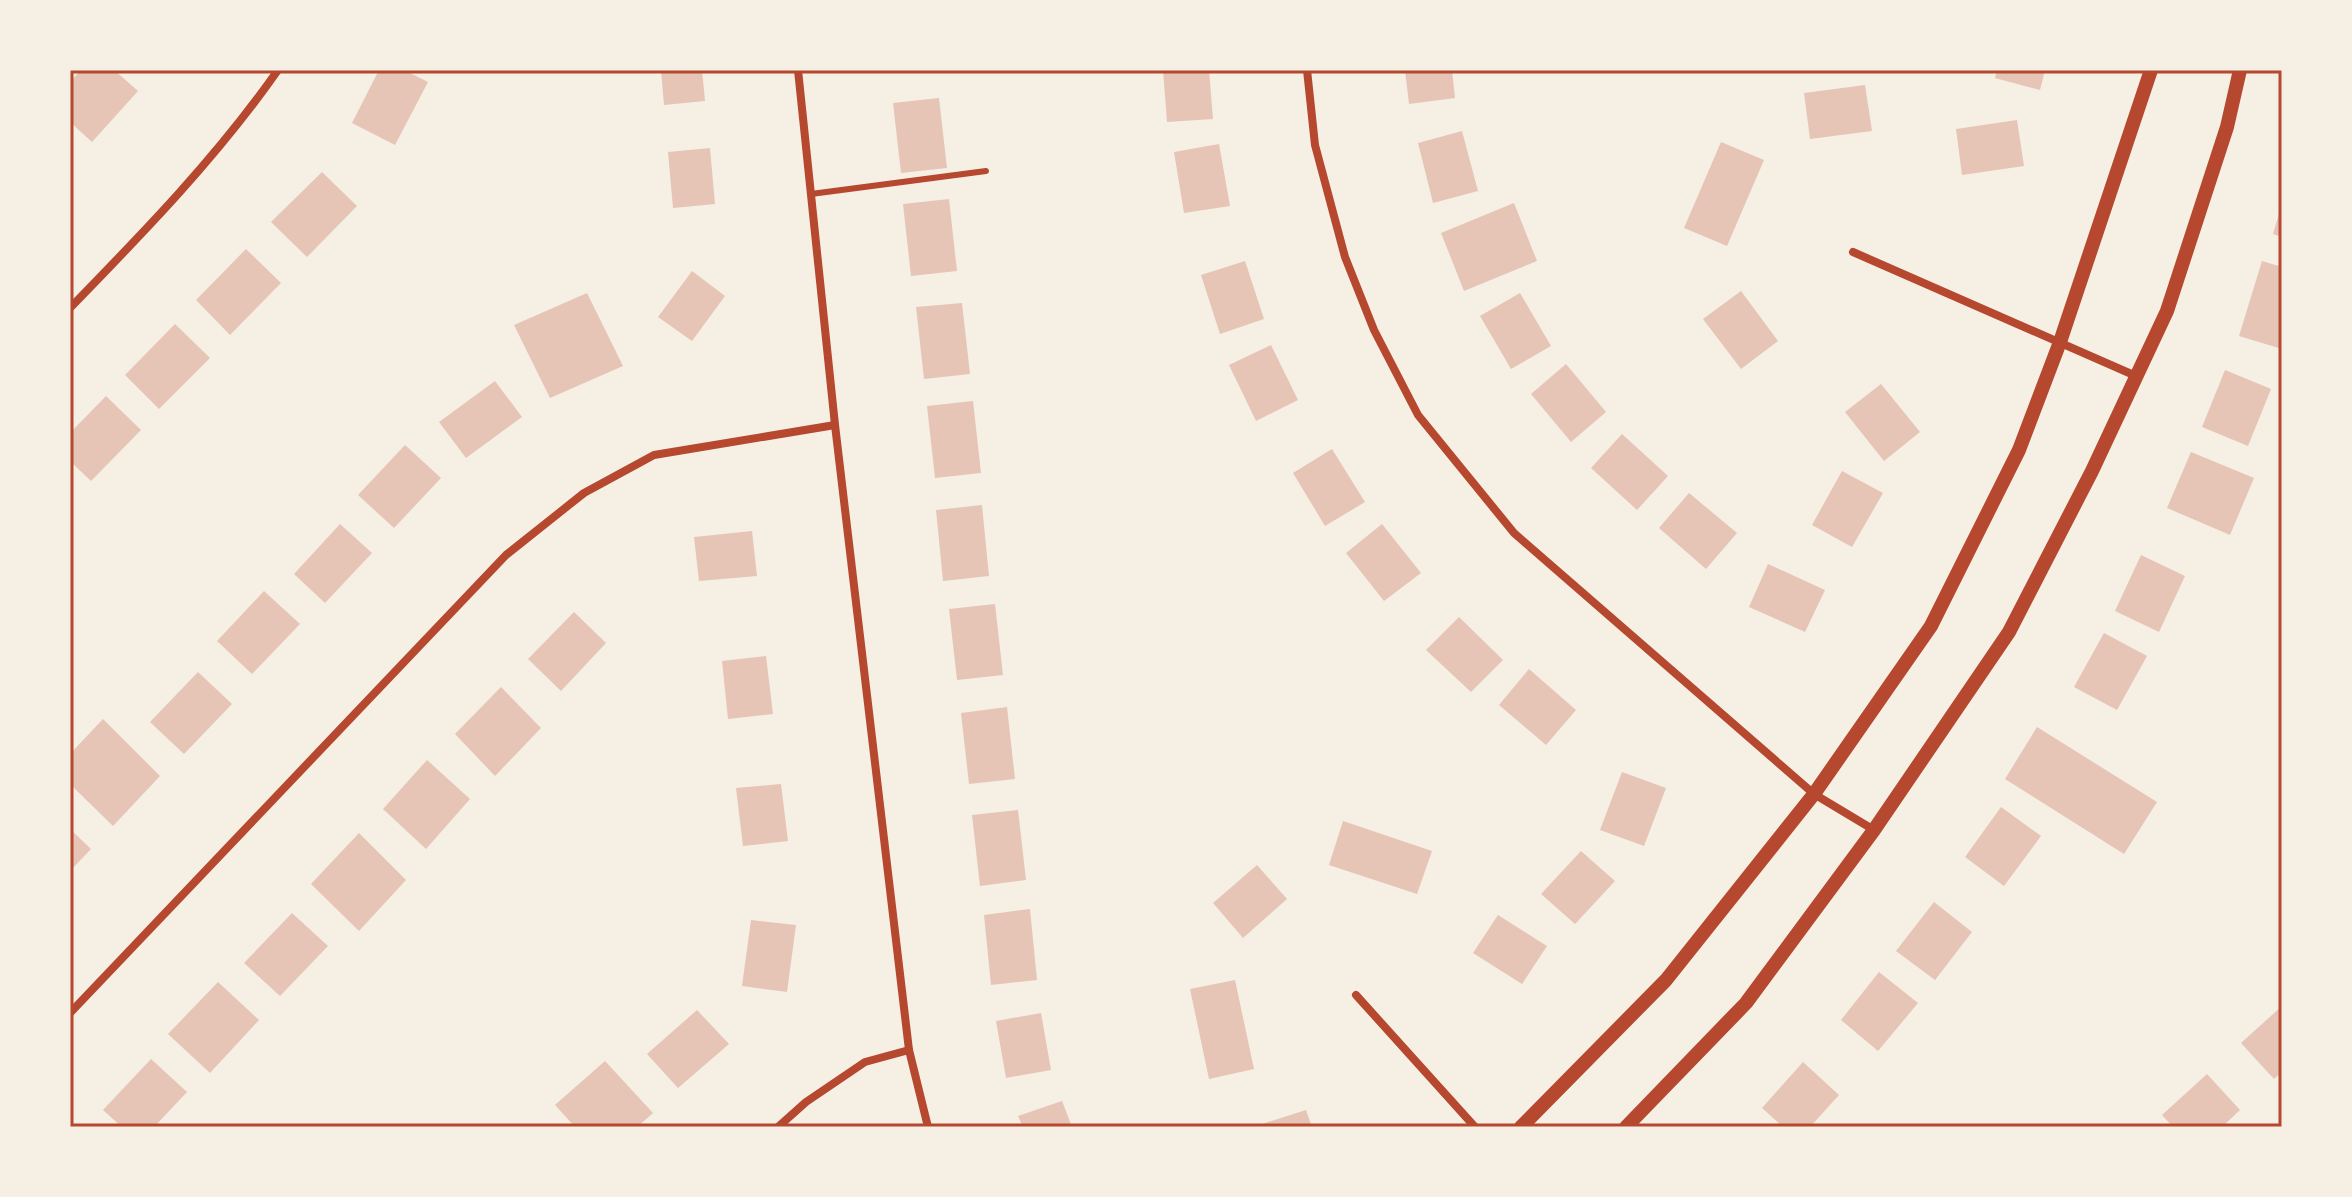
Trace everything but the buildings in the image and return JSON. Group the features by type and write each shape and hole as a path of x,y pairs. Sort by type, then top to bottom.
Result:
{"street":[{"path":"70,308 148,228 240,124 278,70"},
{"path":"798,70 835,425 909,1050 928,1127"},
{"path":"1307,70 1315,145 1345,257 1374,330 1418,415 1514,533 1814,794 1874,830"},
{"path":"1521,1127 1666,980 1814,794 1931,626 2019,450 2060,342 2151,70"},
{"path":"1626,1127 1746,1003 1874,830 2009,632 2092,471 2167,311 2227,127 2240,70"},
{"path":"1853,252 2136,376"},
{"path":"70,1013 506,555 573,502 654,455 835,425"},
{"path":"1356,995 1475,1127"},
{"path":"778,1127 806,1102 865,1062 909,1050"}],"lane":[{"path":"811,194 986,171"}]}
